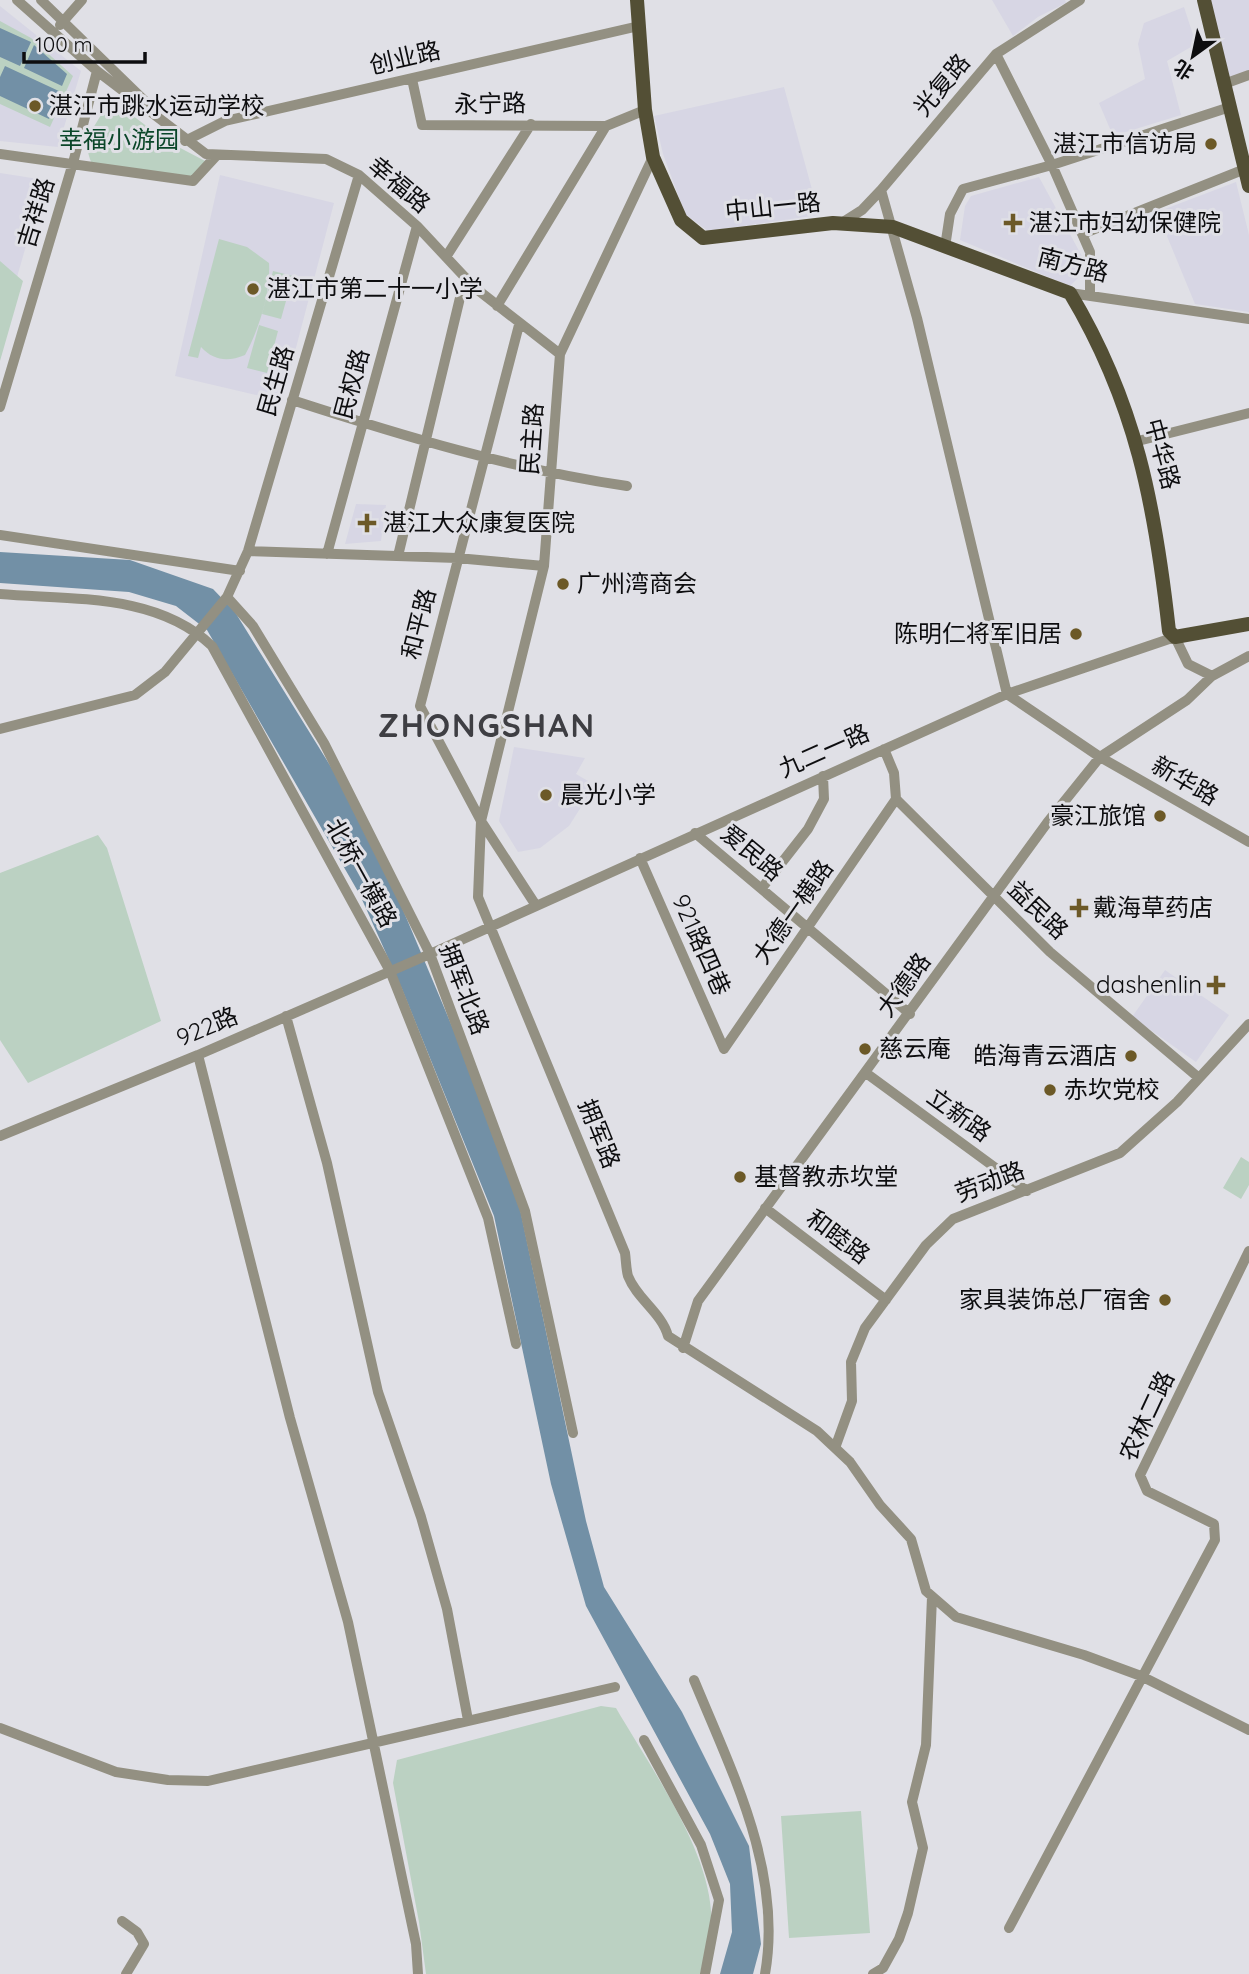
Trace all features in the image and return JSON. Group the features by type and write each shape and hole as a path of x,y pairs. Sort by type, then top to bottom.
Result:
{"main road":[{"name":"中山一路","path":"637,0 645,110 653,157 681,220 703,238 840,223 893,227"},
{"path":"1204,0 1249,186"},
{"name":"南方路","path":"893,227 1070,293"},
{"name":"中华路","path":"1070,293 1103,351 1138,441 1150,495 1169,631 1175,637"},
{"name":"九二一路","path":"1175,637 1249,624"}],"street":[{"path":"0,154 194,181 211,155 185,141 97,71 17,0"},
{"path":"41,0 185,141"},
{"path":"54,32 82,0"},
{"name":"光复路","path":"840,223 862,210 881,190 996,54 1080,0"},
{"name":"创业路","path":"185,141 225,121 639,26"},
{"path":"996,54 1052,165 1090,252 1090,295"},
{"name":"吉祥路","path":"0,407 73,163 97,71"},
{"path":"1224,84 1249,75"},
{"name":"永宁路","path":"412,79 422,125 606,126"},
{"path":"945,247 950,214 963,189 1052,165 1230,107"},
{"path":"497,306 606,126 645,110"},
{"path":"446,257 531,124"},
{"name":"幸福路","path":"211,155 326,159 359,175 417,226 465,277 497,306 560,354"},
{"name":"民主路","path":"481,821 544,566 560,354 653,157"},
{"path":"1082,234 1245,169"},
{"name":"民生路","path":"0,729 135,695 165,672 227,597 248,551 359,175"},
{"path":"881,190 893,227 1007,694"},
{"name":"民权路","path":"327,554 417,226"},
{"path":"398,556 465,277"},
{"name":"南方路","path":"1070,293 1249,319"},
{"name":"和平路","path":"519,324 420,706 481,821 536,904"},
{"path":"292,400 482,459 551,475 627,486"},
{"path":"1138,441 1249,413"},
{"path":"0,535 240,571"},
{"path":"248,551 457,558 544,566"},
{"name":"北桥一横路","path":"0,594 151,609 198,632 212,646 390,971 488,1218 516,1344"},
{"name":"拥军北路","path":"227,597 253,626 324,743 430,954 525,1211 573,1433"},
{"path":"1175,637 1188,664 1212,676"},
{"name":"九二一路","path":"430,954 491,924 1007,694 1175,637"},
{"name":"大德路","path":"683,1348 698,1301 1100,757 1187,700 1212,676 1249,656"},
{"name":"新华路","path":"1007,694 1100,757 1249,842"},
{"path":"884,749 894,773 896,799"},
{"path":"762,888 808,829 824,799 823,776"},
{"name":"益民路","path":"896,799 1050,952 1199,1078"},
{"name":"大德一横路","path":"724,1049 896,799"},
{"path":"481,821 478,897 491,924"},
{"name":"爱民路","path":"695,833 910,1014"},
{"name":"921路四巷","path":"639,858 724,1049"},
{"name":"拥军路","path":"491,924 625,1253 628,1276 653,1312 666,1325 668,1336 683,1348"},
{"name":"922路","path":"0,1136 198,1055 430,954"},
{"path":"286,1016 327,1163 378,1392 421,1517 447,1609 468,1720"},
{"name":"劳动路","path":"835,1448 852,1401 851,1362 865,1328 926,1245 953,1219 1120,1153 1248,1028"},
{"path":"198,1055 290,1418 348,1622 416,1944 418,1974"},
{"name":"立新路","path":"866,1073 1027,1191"},
{"name":"和睦路","path":"765,1208 886,1300"},
{"name":"农林二路","path":"1141,1676 1215,1540 1214,1524 1147,1491 1140,1475 1249,1251"},
{"path":"683,1348 788,1411 835,1448 911,1539 926,1591 956,1617 1084,1655 1141,1676 1249,1730"},
{"path":"873,1974 883,1968 899,1939 923,1848 912,1802 926,1745 932,1597"},
{"path":"1009,1928 1141,1676"},
{"path":"694,1680 744,1799 765,1884 769,1950 765,1974"},
{"path":"0,1728 116,1772 168,1780 208,1781 615,1687"},
{"path":"644,1740 701,1845 719,1900 705,1974"},
{"path":"122,1921 137,1932 144,1944 127,1974"}],"shaded area":[{"path":"992,0 1065,0 1066,3 1038,17 1013,36"},
{"path":"1205,0 1249,0 1249,75 1224,84"},
{"name":"湛江市跳水运动学校","path":"0,6 81,71 58,147 0,141"},
{"path":"1184,7 1196,44 1167,61 1181,115 1113,136 1099,103 1145,79 1138,44 1144,23"},
{"path":"784,87 819,215 708,231 685,214 663,154 654,116"},
{"path":"0,173 45,180 0,336"},
{"name":"湛江市第二十一小学","path":"220,175 334,203 282,401 175,376"},
{"name":"湛江市妇幼保健院","path":"1039,177 1084,260 1078,278 1070,286 960,240 965,206 971,196"},
{"path":"1236,182 1249,235 1249,312 1195,304 1157,212"},
{"name":"湛江大众康复医院","path":"356,504 386,505 381,541 345,544"},
{"name":"晨光小学","path":"514,747 585,758 576,774 595,785 569,826 540,848 518,852 499,821"},
{"path":"1165,970 1229,1015 1196,1062 1132,1017"}],"green space":[{"name":"湛江市跳水运动学校","path":"0,21 31,38 73,76 50,127 0,104"},
{"name":"幸福小游园","path":"120,106 165,140 207,162 193,180 92,164 88,143 92,131 103,112"},
{"path":"219,239 247,247 269,263 263,310 245,355 222,359 201,347 198,358 188,356"},
{"path":"0,261 23,281 0,361"},
{"path":"273,271 293,276 281,319 262,314"},
{"path":"259,325 278,331 267,373 247,368"},
{"path":"98,835 107,848 161,1021 28,1083 0,1040 0,873"},
{"path":"1241,1157 1249,1162 1249,1185 1241,1199 1223,1188"},
{"path":"601,1706 616,1708 660,1780 699,1860 711,1911 709,1935 700,1974 426,1974 393,1783 397,1760"},
{"path":"861,1811 870,1933 789,1938 781,1816"}],"water":[{"path":"0,28 31,42 20,66 0,57"},
{"path":"34,45 67,74 62,86 24,68"},
{"path":"5,66 61,92 49,119 0,96 0,77"},
{"path":"0,552 130,560 213,589 235,612 336,775 395,891 454,1031 519,1204 586,1521 604,1587 682,1712 749,1846 761,1944 753,1974 720,1974 732,1932 730,1884 710,1834 586,1606 551,1484 494,1216 402,989 360,895 207,630 176,606 129,592 0,583"}],"place":[{"name":"湛江市跳水运动学校","path":"35,106"},
{"name":"湛江市信访局","path":"1211,144"},
{"name":"湛江市妇幼保健院","path":"1013,223"},
{"name":"湛江市第二十一小学","path":"253,289"},
{"name":"湛江大众康复医院","path":"367,523"},
{"name":"广州湾商会","path":"563,584"},
{"name":"陈明仁将军旧居","path":"1076,634"},
{"name":"晨光小学","path":"546,795"},
{"name":"豪江旅馆","path":"1160,816"},
{"name":"戴海草药店","path":"1079,908"},
{"name":"dashenlin","path":"1216,985"},
{"name":"慈云庵","path":"865,1049"},
{"name":"皓海青云酒店","path":"1131,1056"},
{"name":"赤坎党校","path":"1050,1090"},
{"name":"基督教赤坎堂","path":"740,1177"},
{"name":"家具装饰总厂宿舍","path":"1165,1300"}],"district":[{"name":"ZHONGSHAN","path":"487,726"}]}
